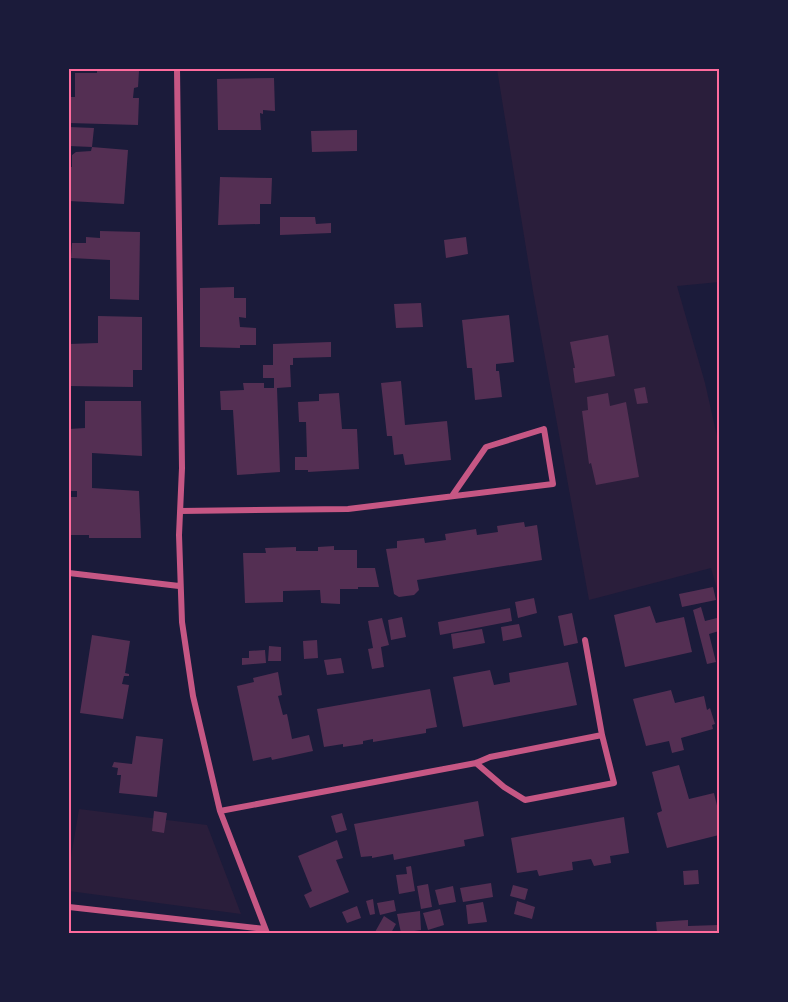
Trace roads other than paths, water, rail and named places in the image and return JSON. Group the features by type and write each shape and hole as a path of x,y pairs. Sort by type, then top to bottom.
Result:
{"street":[{"path":"69,907 266,931 220,811 193,696 182,622 179,586 182,468 177,69"},
{"path":"180,511 348,509 553,484 544,429 486,447 452,496"},
{"path":"69,573 179,586"},
{"path":"476,763 504,787 525,800 614,783 602,735 585,640"},
{"path":"220,811 476,763 490,757 602,735"}]}
